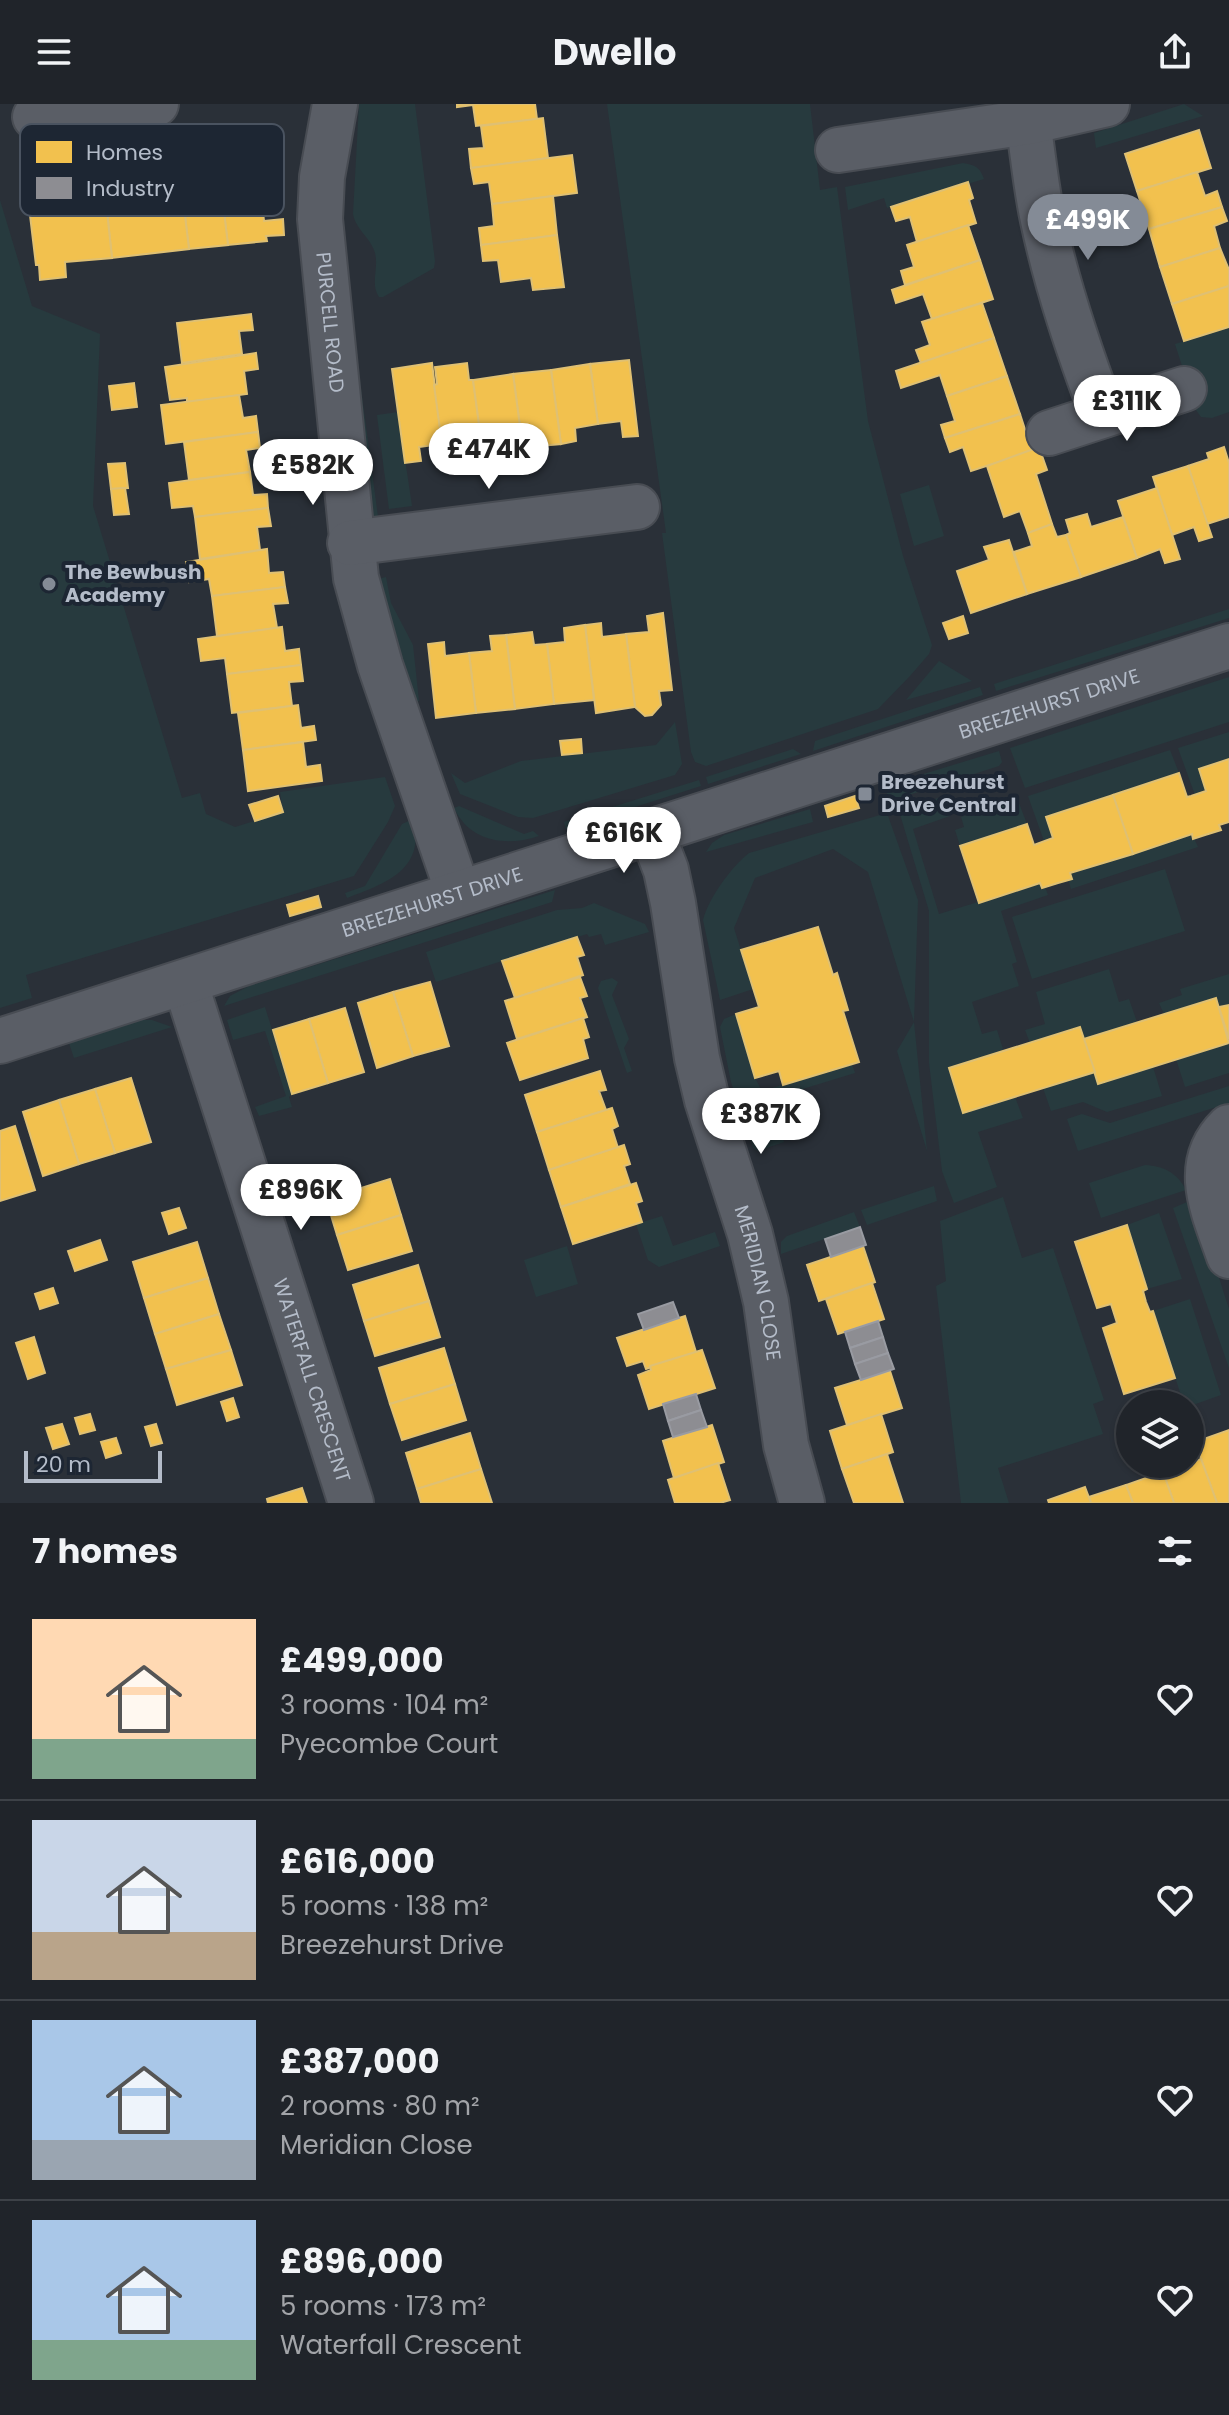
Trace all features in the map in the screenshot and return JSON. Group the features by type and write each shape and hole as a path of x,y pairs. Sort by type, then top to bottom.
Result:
{"street":[{"path":"35,117 156,104"},
{"name":"PURCELL ROAD","path":"335,104 322,177 320,219 350,543 376,654 458,892"},
{"path":"838,150 1028,122 1107,104"},
{"path":"1028,122 1042,218 1055,270 1077,345 1103,415"},
{"path":"1049,433 1184,389"},
{"path":"350,543 637,507"},
{"name":"BREEZEHURST DRIVE","path":"0,1041 1229,646"},
{"name":"MERIDIAN CLOSE","path":"651,831 666,870 673,903 697,1058 707,1100 750,1234 766,1302 786,1445 802,1503"},
{"name":"WATERFALL CRESCENT","path":"185,982 351,1503"},
{"path":"1229,1127 1217,1139 1207,1174 1213,1207 1229,1256"}],"green space":[{"path":"359,104 415,104 435,261 434,268 383,297 379,297 375,287 375,253 353,214"},
{"path":"607,104 810,104 820,190 837,187 868,421 903,556 932,645 929,654 878,709 706,766 695,762 691,752 662,533 666,533"},
{"path":"1184,104 1203,116 1096,148 1094,133"},
{"path":"963,163 976,167 984,179 887,208 884,198 848,210 845,187"},
{"name":"The Bewbush Academy","path":"0,200 32,306 100,334 93,506 182,798 200,793 206,814 235,827 283,812 280,792 385,777 395,806 354,876 26,975 32,998 0,1008"},
{"path":"1229,327 1229,412 1212,418 1201,417 1175,344"},
{"path":"356,351 378,517 370,519 350,365"},
{"path":"398,412 412,506 389,509 377,415"},
{"path":"929,485 944,536 914,546 900,494"},
{"path":"386,577 391,603 413,645 419,701 412,704 378,579"},
{"path":"1229,609 1229,618 996,691 994,684"},
{"path":"939,661 972,681 906,700"},
{"path":"1229,677 1229,722 1025,788 1010,748"},
{"path":"980,687 983,695 813,751 815,741"},
{"path":"675,722 682,764 675,775 533,818 518,817 460,794 451,773 465,783 521,761 656,745"},
{"path":"1229,732 1229,759 1206,791 1195,795 1178,748"},
{"path":"793,749 801,754 708,784 706,777"},
{"path":"1170,750 1179,773 1044,841 1028,796"},
{"path":"999,751 1002,762 999,766 890,801 884,786"},
{"path":"699,780 701,786 566,829 564,822"},
{"path":"944,796 950,816 913,829 939,914 1040,883 1048,895 1001,911 1017,962 1012,964 1019,986 972,1002 982,1034 997,1030 1004,1052 949,1069 963,1113 1015,1097 1023,1118 978,1132 997,1187 954,1203 942,1171 929,1063 929,911 899,811"},
{"path":"1017,798 1027,824 960,846 955,830 964,827 961,817"},
{"path":"459,806 524,834 533,831 539,836 502,841 479,835 461,819 454,808"},
{"path":"810,809 813,822 706,852 712,843 724,835"},
{"path":"887,813 918,900 914,1022 868,872 833,849 755,878 734,928 753,989 720,1000 703,920 715,893 735,866 749,853"},
{"path":"413,819 416,836 408,863 388,880 347,898 345,893 365,886 402,824"},
{"path":"1192,834 1198,847 1071,889 1070,873"},
{"path":"1165,869 1185,931 1032,979 1012,917"},
{"path":"555,890 552,902 224,1006 230,996 249,986"},
{"path":"594,903 645,924 649,932 605,945 601,934 589,937 587,934 436,982 426,952 557,910 582,908"},
{"path":"1109,969 1119,1002 1129,999 1137,1022 1084,1039 1080,1027 1030,1043 1025,1030 1045,1024 1036,992"},
{"path":"1229,974 1229,1005 1219,1007 1216,998 1164,1014 1159,1003 1182,995 1180,989"},
{"path":"612,978 618,982 612,995 629,1039 624,1048 632,1071 627,1073 598,988 601,981"},
{"path":"265,1007 292,1094 289,1097 292,1107 259,1116 255,1107 286,1096 265,1031 233,1040 227,1020"},
{"path":"736,1014 755,1078 762,1091 852,1064 855,1073 770,1099 784,1142 758,1151 753,1148 731,1082 720,1027 724,1019"},
{"path":"137,1020 152,1020 172,1027 74,1058 69,1043"},
{"path":"914,1022 927,1151 897,1051"},
{"path":"1229,1043 1229,1073 1185,1087 1176,1059"},
{"path":"1153,1067 1162,1096 1107,1112 1083,1102 1051,1111 1043,1088 1095,1072 1099,1084"},
{"path":"1229,1086 1229,1103 1078,1151 1067,1119 1082,1114 1110,1123"},
{"path":"1145,1165 1169,1172 1186,1190 1101,1218 1089,1183"},
{"path":"934,1186 937,1201 867,1225 861,1210"},
{"path":"1003,1197 1022,1258 1053,1248 1104,1400 1093,1404 1103,1434 998,1468 1009,1503 961,1503 936,1286 946,1281 940,1221"},
{"path":"1194,1199 1229,1309 1229,1368 1173,1208"},
{"path":"854,1212 860,1227 781,1254 781,1242 787,1236"},
{"path":"1159,1213 1182,1279 1147,1289 1127,1225"},
{"path":"662,1216 673,1246 715,1232 720,1246 659,1267 648,1260 636,1224"},
{"path":"567,1246 578,1284 536,1297 524,1260"},
{"path":"1190,1299 1221,1395 1204,1401 1204,1390 1179,1390 1153,1311"}],"building: Homes":[{"path":"457,104 535,104 537,119 476,126 473,105 457,107"},
{"path":"543,118 548,158 471,168 469,149 484,148 481,126"},
{"path":"1199,130 1211,168 1137,191 1125,154"},
{"path":"572,155 577,193 492,204 489,182 474,184 471,168"},
{"path":"1197,172 1205,196 1217,191 1222,207 1149,229 1137,191"},
{"path":"968,182 973,198 969,200 976,223 917,242 910,217 896,221 891,207"},
{"path":"553,196 557,235 481,245 479,228 494,226 492,204"},
{"path":"1222,207 1227,221 1214,226 1220,248 1160,267 1149,229"},
{"path":"30,216 108,216 112,258 65,262 66,277 40,280 39,265 36,265"},
{"path":"108,216 185,216 189,249 112,258"},
{"path":"185,216 225,216 228,245 189,249"},
{"path":"224,216 263,216 264,221 283,219 284,235 266,236 267,241 228,245"},
{"path":"968,225 980,260 905,285 901,271 914,267 907,245"},
{"path":"557,235 564,287 533,290 531,278 501,282 498,260 483,261 481,245"},
{"path":"1220,248 1229,270 1229,286 1172,304 1160,267"},
{"path":"980,260 993,299 932,319 923,294 896,303 892,290"},
{"path":"1229,286 1229,327 1184,341 1172,304"},
{"path":"982,303 994,338 921,363 916,350 930,345 922,322"},
{"path":"251,314 253,330 239,331 242,354 182,363 177,323"},
{"path":"994,338 1007,376 947,396 940,375 901,388 896,371"},
{"path":"256,353 258,369 244,371 247,394 187,402 187,398 170,400 165,367"},
{"path":"629,360 638,436 623,437 621,421 598,424 590,364"},
{"path":"432,363 442,444 419,447 421,461 405,463 392,369"},
{"path":"467,363 469,380 473,380 483,453 467,455 465,441 442,444 434,385 437,384 435,367"},
{"path":"590,364 598,424 575,428 576,441 561,444 551,370"},
{"path":"551,370 561,444 540,446 539,431 521,434 513,374"},
{"path":"513,374 521,434 507,436 509,450 483,453 473,380"},
{"path":"1007,376 1020,414 945,438 941,425 955,421 947,396"},
{"path":"134,383 137,407 112,410 109,386"},
{"path":"239,395 243,418 256,416 258,432 166,444 161,405"},
{"path":"1020,414 1032,451 971,471 963,447 950,452 945,438"},
{"path":"258,432 260,448 246,450 250,472 189,480 184,442"},
{"path":"1039,447 1047,470 1036,474 1052,524 1028,533 1020,511 1004,517 987,466"},
{"path":"1224,447 1229,463 1229,517 1207,524 1188,466 1209,459 1207,453"},
{"path":"125,463 128,488 111,489 108,464"},
{"path":"1188,466 1212,537 1199,541 1194,527 1172,535 1153,477"},
{"path":"250,472 253,495 267,494 268,508 195,517 193,506 172,508 169,483"},
{"path":"125,488 129,514 114,515 111,489"},
{"path":"1157,488 1180,559 1165,563 1160,549 1137,558 1118,501"},
{"path":"268,508 271,526 257,527 260,550 200,559 195,517"},
{"path":"1087,514 1091,527 1123,517 1137,558 1081,577 1066,535 1070,533 1066,520"},
{"path":"1052,524 1057,537 1066,535 1081,577 1027,594 1014,552 1032,546 1028,533"},
{"path":"1009,540 1027,594 971,613 957,571 989,560 984,547"},
{"path":"267,549 269,573 283,572 285,587 212,596 209,579 189,582 186,562"},
{"path":"285,587 288,603 273,604 277,628 217,636 212,596"},
{"path":"663,613 672,690 659,691 661,705 652,715 645,716 635,707 626,634 649,632 647,616"},
{"path":"963,616 968,633 949,639 943,623"},
{"path":"601,623 602,637 626,634 635,707 596,713 585,625"},
{"path":"585,625 594,700 554,704 547,644 565,642 564,628"},
{"path":"282,627 285,651 299,649 301,665 227,674 225,658 201,661 198,639"},
{"path":"532,632 534,645 547,644 554,704 515,709 506,635"},
{"path":"506,635 515,709 476,713 469,653 492,651 490,636"},
{"path":"444,642 445,656 469,653 476,713 436,718 428,644"},
{"path":"301,665 303,681 289,682 292,706 232,713 227,674"},
{"path":"298,705 301,728 314,726 316,740 243,750 238,713"},
{"path":"581,739 582,753 562,755 560,741"},
{"path":"303,742 306,767 320,765 322,781 248,791 243,750"},
{"path":"1229,759 1229,822 1219,825 1221,830 1193,839 1192,834 1133,854 1113,795 1179,773 1187,797 1191,796 1206,791 1199,769"},
{"path":"1113,795 1133,854 1070,873 1072,879 1042,888 1040,883 979,903 960,846 1027,824 1034,845 1053,838 1046,817"},
{"path":"278,796 283,812 255,821 249,805"},
{"path":"855,796 859,808 828,817 825,806"},
{"path":"318,896 321,907 290,916 287,905"},
{"path":"818,927 833,975 837,973 848,1010 843,1011 859,1062 783,1085 779,1071 755,1078 736,1014 759,1007 741,950"},
{"path":"577,937 584,955 577,957 583,975 515,998 502,961"},
{"path":"580,977 587,996 580,998 587,1017 517,1039 505,1001"},
{"path":"430,982 449,1046 413,1056 393,992"},
{"path":"393,992 413,1056 377,1068 358,1003"},
{"path":"1216,998 1229,1043 1098,1084 1084,1039"},
{"path":"1229,1005 1229,1039 1219,1007"},
{"path":"345,1008 364,1072 328,1083 309,1019"},
{"path":"583,1018 589,1037 583,1039 588,1058 520,1080 507,1043"},
{"path":"309,1019 328,1083 292,1094 273,1030"},
{"path":"1080,1027 1095,1072 963,1113 949,1068"},
{"path":"600,1071 606,1090 599,1091 606,1110 537,1132 525,1095"},
{"path":"131,1078 151,1142 115,1153 95,1089"},
{"path":"95,1089 115,1153 79,1164 59,1100"},
{"path":"59,1100 79,1164 43,1176 23,1112"},
{"path":"612,1108 618,1126 612,1129 618,1148 549,1170 537,1132"},
{"path":"15,1126 35,1190 0,1201 0,1131"},
{"path":"624,1145 630,1164 624,1166 630,1184 561,1207 549,1170"},
{"path":"390,1179 401,1215 337,1235 326,1199"},
{"path":"636,1183 642,1201 636,1203 642,1222 573,1244 561,1207"},
{"path":"179,1208 186,1228 169,1234 162,1213"},
{"path":"401,1215 412,1251 348,1270 337,1235"},
{"path":"1127,1225 1147,1289 1143,1291 1146,1302 1150,1312 1153,1311 1175,1378 1137,1390 1123,1390 1103,1328 1117,1323 1111,1304 1097,1308 1075,1242"},
{"path":"100,1240 107,1260 75,1271 68,1251"},
{"path":"197,1242 208,1278 144,1298 133,1262"},
{"path":"863,1246 875,1282 819,1301 807,1265"},
{"path":"418,1265 429,1301 364,1321 353,1285"},
{"path":"208,1278 219,1314 155,1334 144,1298"},
{"path":"872,1283 884,1319 838,1334 826,1299"},
{"path":"53,1288 58,1303 40,1309 35,1294"},
{"path":"429,1301 440,1337 375,1356 364,1321"},
{"path":"219,1314 231,1350 166,1369 155,1334"},
{"path":"685,1316 696,1352 646,1369 643,1361 627,1366 617,1338"},
{"path":"34,1337 45,1373 28,1379 16,1343"},
{"path":"444,1348 455,1384 390,1404 379,1368"},
{"path":"231,1350 242,1385 177,1405 166,1369"},
{"path":"702,1350 715,1388 649,1409 638,1375 651,1370 650,1366"},
{"path":"890,1371 902,1408 847,1425 835,1388"},
{"path":"455,1384 466,1420 402,1440 390,1404"},
{"path":"233,1398 239,1417 227,1421 221,1402"},
{"path":"90,1414 95,1430 80,1434 75,1418"},
{"path":"881,1414 893,1452 842,1469 830,1431"},
{"path":"62,1424 69,1444 53,1449 46,1428"},
{"path":"156,1424 162,1443 151,1446 145,1427"},
{"path":"712,1425 724,1462 674,1478 663,1441"},
{"path":"1229,1430 1229,1503 1217,1503 1204,1467 1204,1439"},
{"path":"470,1433 481,1469 417,1489 406,1453"},
{"path":"116,1438 121,1453 106,1458 101,1442"},
{"path":"887,1454 903,1503 854,1503 842,1469"},
{"path":"718,1463 730,1500 720,1503 675,1503 668,1480"},
{"path":"1204,1467 1217,1503 1174,1503 1165,1478 1204,1478"},
{"path":"481,1469 492,1503 421,1503 417,1489"},
{"path":"1146,1478 1165,1478 1174,1503 1133,1503 1126,1485"},
{"path":"1126,1485 1133,1503 1091,1503 1089,1497"},
{"path":"1085,1487 1091,1503 1049,1503 1048,1500"},
{"path":"302,1488 307,1503 268,1503 267,1499"}],"building: Industry":[{"path":"860,1227 866,1245 831,1257 825,1239"},
{"path":"673,1302 679,1318 644,1330 638,1314"},
{"path":"878,1321 883,1337 850,1348 845,1332"},
{"path":"883,1337 888,1353 855,1364 850,1348"},
{"path":"888,1353 894,1369 861,1380 855,1364"},
{"path":"696,1394 701,1410 668,1421 663,1404"},
{"path":"701,1410 707,1427 673,1437 668,1421"}],"place":[{"name":"The Bewbush Academy","path":"49,584"},
{"name":"Breezehurst Drive Central","path":"865,794"}]}
